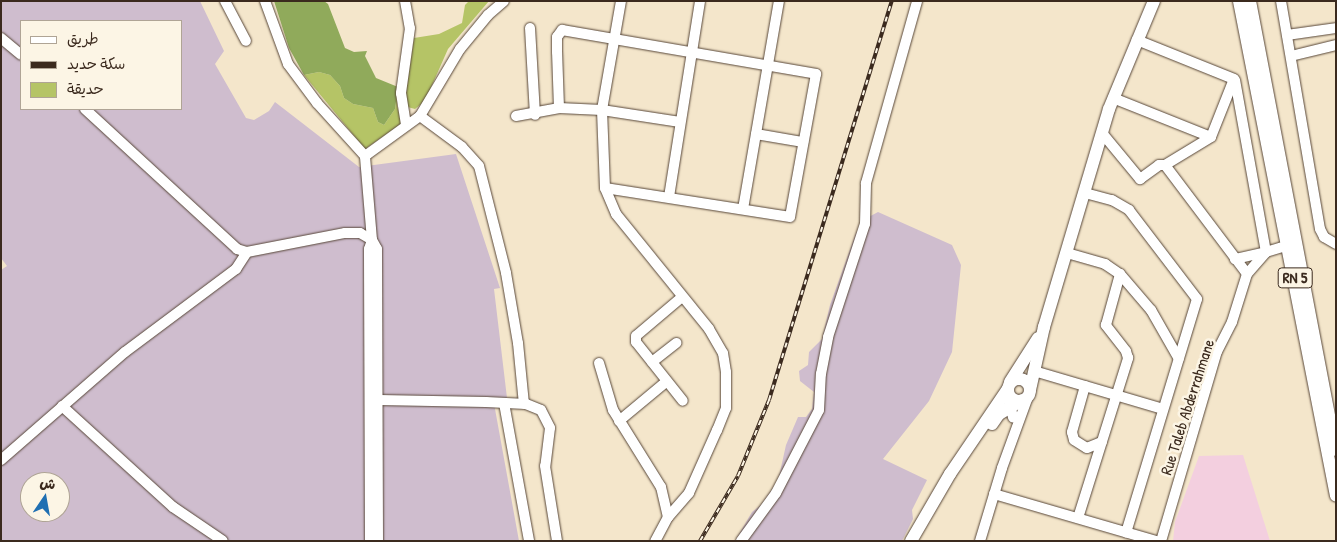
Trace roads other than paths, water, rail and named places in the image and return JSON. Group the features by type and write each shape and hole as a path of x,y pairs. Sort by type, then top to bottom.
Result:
{"main road":[{"path":"920,541 999,414 1016,397 1044,327 1068,253 1113,98 1154,1"},
{"name":"RN 5","path":"1239,1 1289,245 1336,496"},
{"name":"RN 5","path":"1250,1 1336,450"},
{"path":"911,541 950,474 1016,397 1034,371 1044,327"}],"street":[{"path":"225,1 246,41"},
{"path":"265,1 288,64 317,103 365,156 372,240 369,249 370,541"},
{"path":"405,1 410,28 402,93 406,126"},
{"path":"365,156 420,116 460,49 488,15 504,1"},
{"path":"621,1 602,110 605,188 616,214 709,329 723,353 726,396 726,408 689,493 668,517 655,541"},
{"path":"669,197 700,1"},
{"path":"743,209 779,1"},
{"path":"741,541 776,493 819,410 820,374 828,337 866,224 866,183 917,1"},
{"path":"1281,1 1320,229 1324,237 1336,244"},
{"path":"530,28 535,115"},
{"path":"1287,35 1336,28"},
{"path":"559,108 559,32 691,52 816,74 790,217 605,188"},
{"path":"1,38 20,54"},
{"path":"1137,40 1234,79"},
{"path":"1291,56 1336,45"},
{"path":"1102,133 1140,179 1159,165 1165,165 1211,137 1234,79"},
{"path":"1234,79 1266,252"},
{"path":"1113,98 1211,137"},
{"path":"516,116 535,115 559,108 602,110 680,122"},
{"path":"86,110 229,243 248,252 346,233 360,233 372,240 377,249 378,541"},
{"path":"420,116 462,147 479,166 506,273 518,343 524,404"},
{"path":"756,134 804,142"},
{"path":"1165,165 1247,274 1266,252"},
{"path":"1085,193 1112,200 1129,210 1197,299 1126,532"},
{"path":"1235,259 1289,245"},
{"path":"1,460 125,352 236,269 248,252"},
{"path":"1068,253 1105,264 1120,274 1151,310 1179,359"},
{"path":"1078,518 1128,358 1106,325 1120,274"},
{"name":"Rue Taleb Abderrahmane","path":"1162,541 1217,351 1232,322 1247,274"},
{"path":"682,297 636,336 636,342 683,401"},
{"path":"652,362 676,343"},
{"path":"599,363 619,421 661,487 668,517"},
{"path":"1034,371 1163,409"},
{"path":"619,421 667,381"},
{"path":"1085,386 1072,432 1074,440 1087,448 1102,442"},
{"path":"1002,468 1016,397"},
{"path":"980,541 1002,468 1016,397"},
{"path":"379,400 524,404 541,410 548,421 546,473 557,541"},
{"path":"504,403 529,541"},
{"path":"62,406 173,507 223,541"},
{"path":"994,494 1156,541"}],"railway":[{"path":"700,541 738,476 769,400 892,1"}]}
